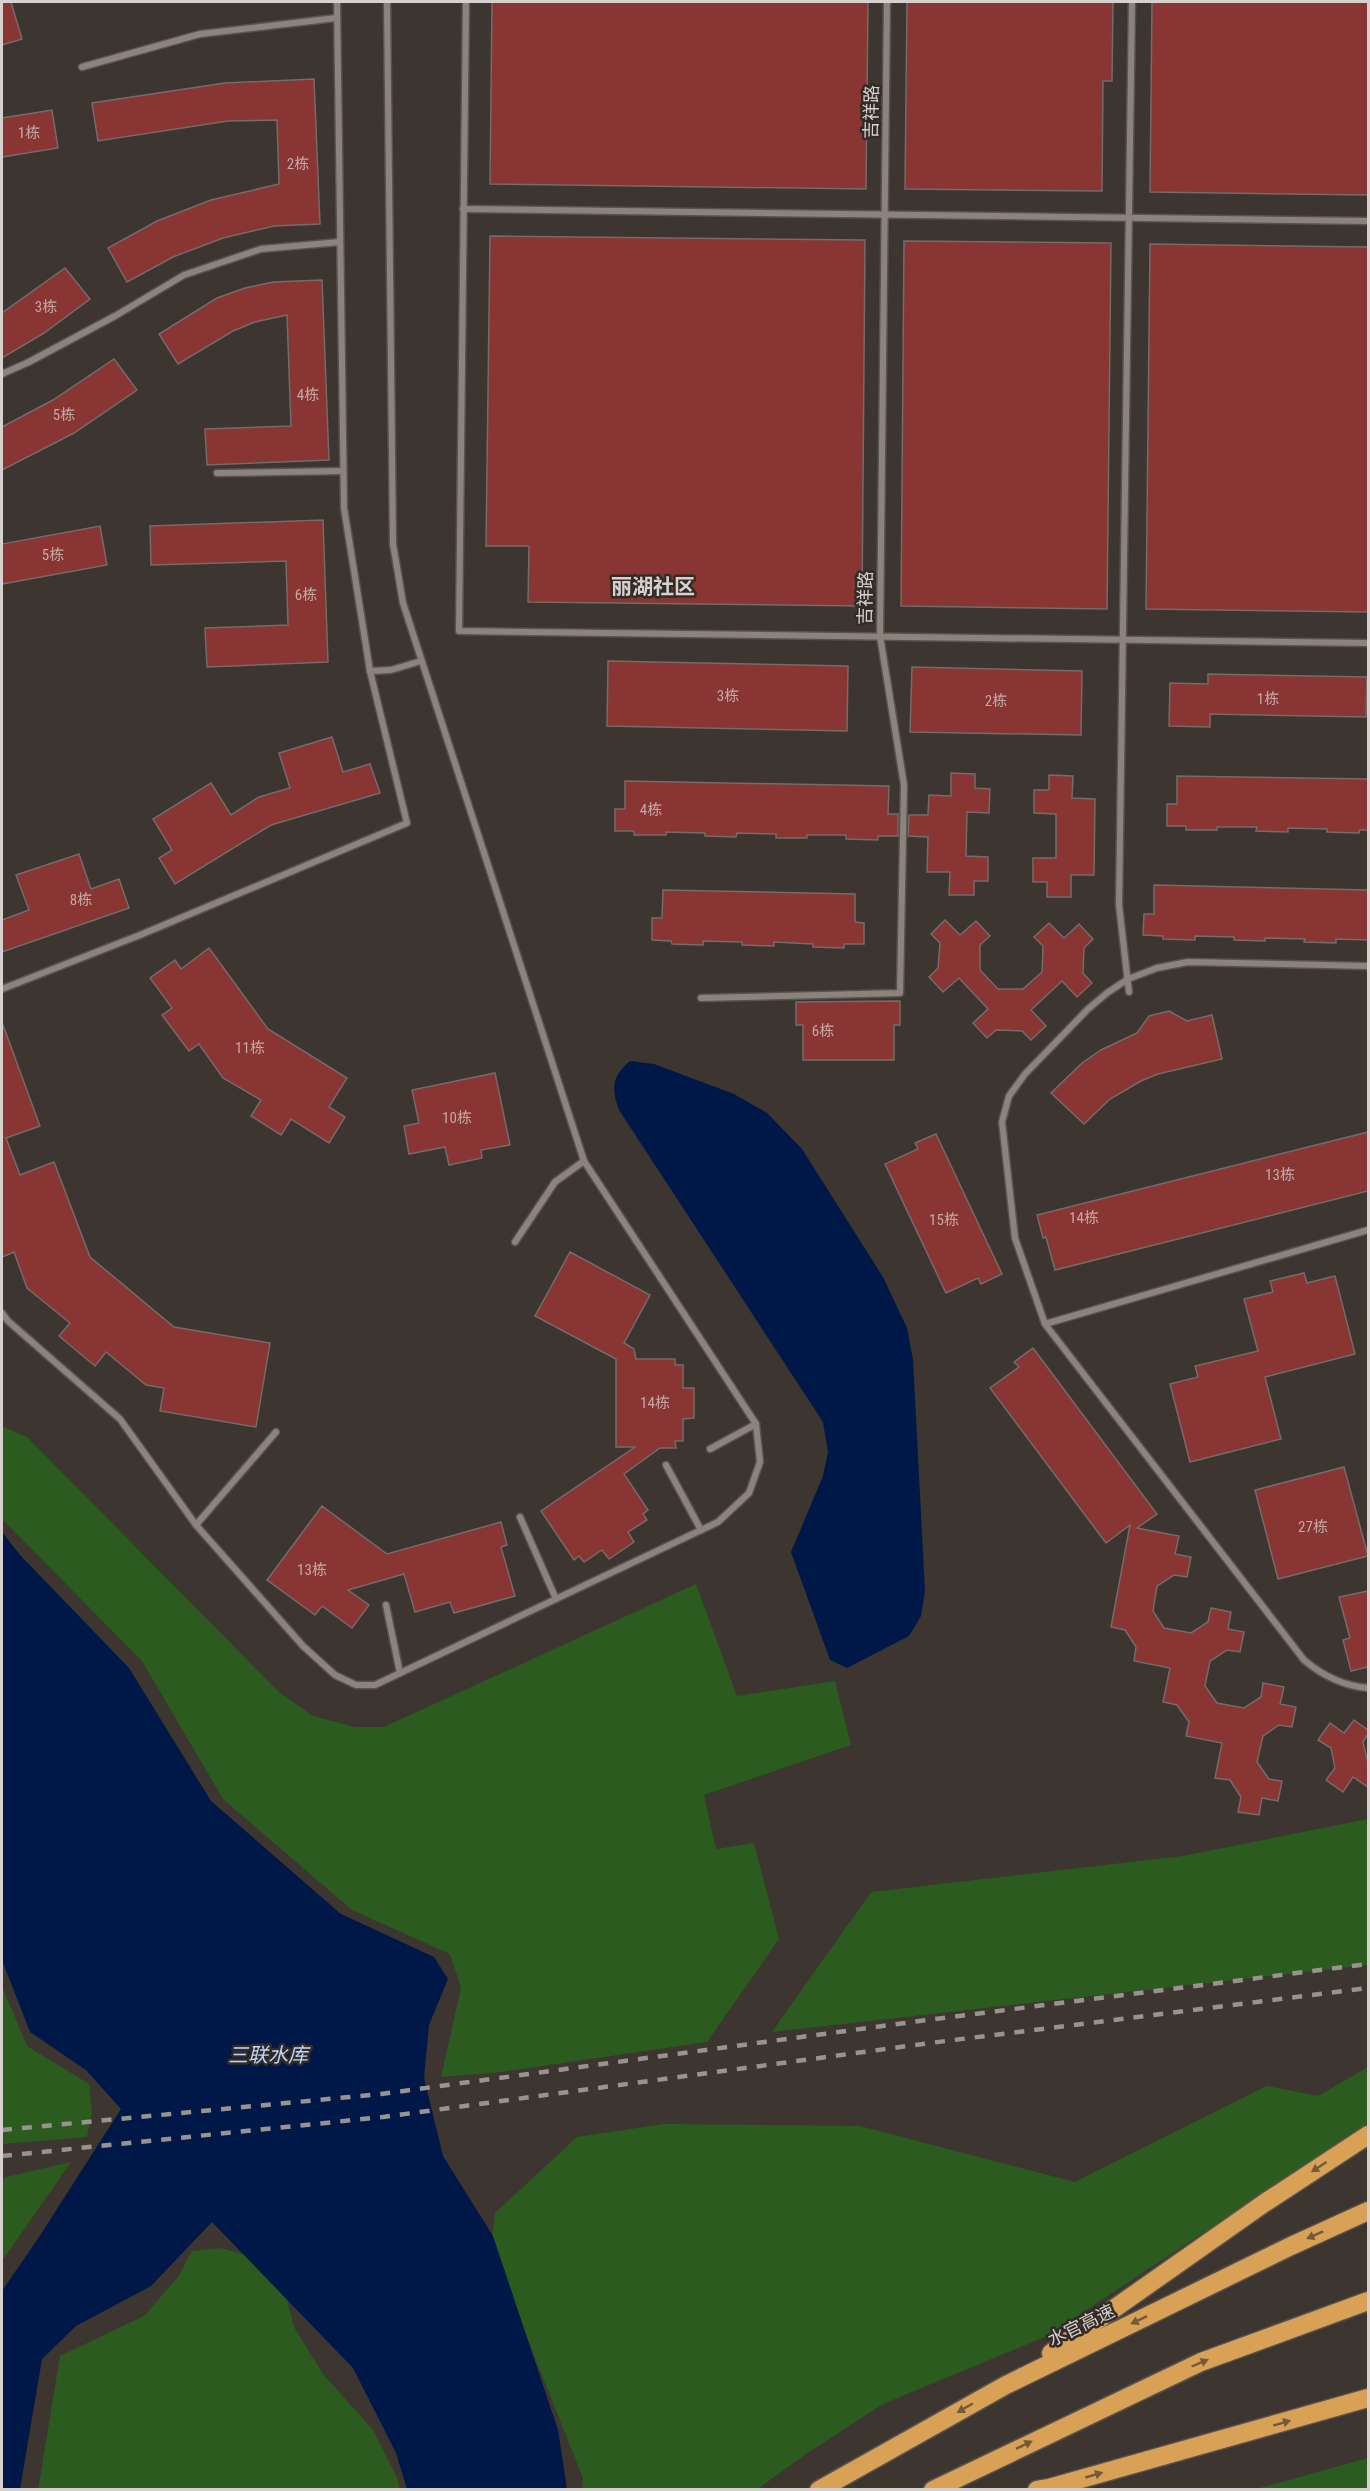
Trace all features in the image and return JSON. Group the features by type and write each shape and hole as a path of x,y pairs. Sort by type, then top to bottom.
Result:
{"highway":[{"path":"1006,2385 1263,2204 1368,2135"},
{"name":"水官高速","path":"819,2490 1006,2385 1368,2211"},
{"path":"933,2490 1201,2362 1368,2301"},
{"path":"1037,2490 1368,2398"}],"street":[{"path":"2,989 119,943 407,823 370,672 344,508 337,2"},
{"path":"2,1313 8,1321 120,1419 196,1525 303,1646 335,1675 356,1685 375,1685 718,1522 749,1493 760,1462 756,1424 584,1161 403,603 393,544 387,2"},
{"path":"466,2 459,631 1368,643"},
{"name":"吉祥路","path":"701,998 900,993 904,785 880,636 887,2"},
{"path":"1129,992 1119,905 1132,2"},
{"path":"82,67 200,34 336,18"},
{"path":"463,209 1368,221"},
{"path":"2,374 115,316 184,275 261,249 340,242"},
{"path":"217,472 343,471"},
{"path":"370,672 391,670 421,661"},
{"path":"1368,966 1188,962 1157,968 1128,979 1088,1009 1025,1074 1009,1096 1002,1122 1015,1238 1045,1324 1304,1660 1329,1678 1344,1684 1368,1688"},
{"path":"515,1242 555,1182 584,1161"},
{"path":"1045,1324 1368,1230"},
{"path":"710,1449 756,1424"},
{"path":"196,1525 276,1432"},
{"path":"666,1465 701,1530"},
{"path":"520,1517 556,1599"},
{"path":"386,1605 400,1673"}],"green space":[{"path":"2,1426 27,1437 280,1693 313,1716 355,1727 384,1727 696,1584 737,1696 835,1681 851,1745 704,1795 716,1849 754,1843 779,1939 707,2042 501,2072 441,2077 461,1988 450,1954 352,1910 223,1799 142,1661 2,1519"},
{"path":"1368,1819 1368,1965 772,2032 871,1892 1183,1856"},
{"path":"2,1986 27,2046 89,2084 92,2113 87,2137 2,2144"},
{"path":"1368,2067 1368,2124 1047,2336 883,2404 806,2454 758,2489 582,2489 583,2478 491,2247 495,2213 577,2137 664,2124 860,2126 1075,2182 1267,2086 1318,2096"},
{"path":"71,2162 2,2261 2,2178"},
{"path":"221,2248 252,2257 284,2288 294,2327 323,2374 373,2430 397,2478 400,2489 38,2490 60,2356 144,2316 178,2277 192,2251"},
{"path":"1368,2458 1368,2489 1256,2489"}],"water":[{"path":"630,1061 654,1064 734,1094 767,1113 802,1149 883,1277 907,1328 913,1360 925,1591 921,1616 909,1636 847,1668 830,1660 791,1552 823,1476 828,1452 823,1422 619,1110 614,1089 616,1077"},
{"name":"三联水库","path":"2,1532 20,1555 129,1668 211,1801 341,1914 434,1957 448,1979 429,2025 424,2078 443,2156 493,2236 558,2430 567,2489 407,2489 396,2453 353,2368 212,2222 151,2286 76,2326 42,2359 20,2489 2,2489 2,2291 121,2109 86,2070 30,2032 2,1960"}],"building":[{"path":"2,2 11,2 22,39 2,45"},
{"path":"492,2 868,2 866,189 490,184"},
{"path":"907,2 1113,2 1112,81 1103,81 1102,191 905,189"},
{"path":"1152,2 1368,2 1368,195 1150,192"},
{"path":"314,79 320,224 274,226 223,238 173,257 127,282 108,248 157,221 211,200 279,184 277,120 228,121 98,141 92,103 225,83"},
{"path":"52,110 58,148 2,157 2,118"},
{"path":"490,236 865,240 862,606 528,602 529,546 486,546"},
{"path":"904,241 1111,243 1107,609 901,606"},
{"path":"1150,244 1368,247 1368,612 1146,609"},
{"path":"65,268 90,299 44,333 2,358 2,313"},
{"path":"322,280 329,460 207,465 205,429 291,426 287,315 255,322 233,331 178,364 159,334 217,298 245,288 273,282"},
{"path":"114,359 137,390 74,433 2,470 2,427 53,400"},
{"path":"323,520 328,662 207,667 205,628 288,625 286,561 151,565 150,526"},
{"path":"100,526 107,565 2,584 2,544"},
{"path":"608,661 848,666 847,731 607,726"},
{"path":"912,667 1082,671 1081,735 910,732"},
{"path":"1208,674 1367,677 1366,717 1210,714 1210,727 1169,726 1170,683 1208,684"},
{"path":"332,737 343,772 370,764 380,793 271,825 175,884 159,858 172,850 153,819 211,783 231,815 259,797 290,788 279,753"},
{"path":"951,773 975,774 975,788 990,789 989,813 967,812 966,856 988,857 988,881 974,881 974,895 949,895 950,872 927,872 928,837 908,836 909,815 928,815 929,795 951,796"},
{"path":"1049,775 1073,776 1072,798 1095,799 1094,875 1071,875 1071,897 1047,897 1047,882 1033,882 1033,858 1056,858 1056,814 1034,813 1034,790 1049,790"},
{"path":"1177,776 1368,779 1368,830 1359,830 1359,833 1288,828 1288,832 1256,831 1257,827 1217,827 1217,830 1186,830 1186,826 1167,826 1167,804 1177,804"},
{"path":"625,781 889,786 888,814 898,814 898,836 878,836 878,840 846,839 846,835 776,838 776,834 737,833 736,837 666,832 666,835 634,835 634,831 615,831 615,809 625,809"},
{"path":"79,854 91,889 119,879 129,908 2,952 2,920 29,910 16,875"},
{"path":"1154,885 1368,890 1368,940 1336,939 1336,943 1304,942 1305,939 1265,938 1265,941 1195,936 1195,940 1163,939 1163,936 1143,935 1144,914 1154,914"},
{"path":"663,890 855,894 855,922 864,923 864,944 844,944 844,948 774,942 774,946 703,941 703,945 672,944 671,941 652,940 652,918 662,918"},
{"path":"945,920 960,935 976,921 990,936 980,945 980,970 998,989 1023,989 1042,972 1043,946 1034,937 1049,923 1064,938 1079,924 1093,939 1084,948 1083,973 1092,983 1077,997 1062,981 1031,1010 1046,1026 1031,1040 1022,1031 996,1030 987,1038 973,1023 988,1009 959,978 943,992 929,977 938,968 940,943 931,934"},
{"path":"209,948 268,1029 347,1078 329,1107 345,1117 329,1143 291,1119 281,1135 251,1116 261,1100 223,1078 199,1044 189,1051 162,1015 172,1008 150,978 175,960 181,969"},
{"path":"900,1001 900,1025 894,1025 894,1060 803,1060 803,1025 796,1025 796,1002"},
{"path":"1169,1011 1187,1021 1212,1015 1222,1059 1158,1074 1141,1081 1110,1099 1084,1124 1051,1093 1082,1063 1101,1050 1137,1033 1149,1016"},
{"path":"3,1025 40,1126 6,1138 20,1175 54,1162 90,1257 174,1327 270,1343 256,1427 160,1411 164,1388 146,1385 106,1352 95,1366 59,1336 70,1323 27,1288 14,1252 2,1257"},
{"path":"495,1073 510,1145 481,1150 482,1158 449,1165 445,1147 409,1154 404,1126 419,1123 412,1090"},
{"path":"1368,1132 1368,1191 1055,1270 1037,1215"},
{"path":"936,1134 1002,1274 981,1284 978,1278 946,1293 885,1164 918,1149 915,1143"},
{"path":"570,1252 650,1295 624,1343 634,1349 636,1359 675,1359 675,1365 683,1365 683,1388 694,1388 694,1418 683,1419 683,1441 675,1441 676,1448 660,1448 624,1474 648,1510 643,1514 647,1520 628,1532 634,1542 609,1559 602,1550 584,1562 579,1556 574,1560 541,1511 635,1447 616,1447 616,1359 535,1316"},
{"path":"1304,1273 1307,1283 1335,1276 1355,1354 1265,1377 1281,1439 1190,1462 1170,1384 1198,1377 1195,1366 1258,1351 1244,1299 1273,1292 1270,1281"},
{"path":"1033,1348 1157,1514 1137,1528 1179,1536 1175,1554 1191,1557 1187,1577 1174,1575 1157,1586 1153,1611 1164,1628 1191,1633 1208,1622 1211,1608 1231,1612 1228,1629 1244,1632 1240,1652 1227,1650 1210,1661 1205,1686 1217,1703 1244,1708 1261,1697 1263,1683 1284,1687 1280,1704 1296,1707 1292,1727 1279,1725 1263,1736 1257,1762 1269,1779 1282,1781 1278,1801 1262,1798 1259,1815 1238,1812 1241,1797 1230,1780 1215,1778 1222,1743 1186,1736 1189,1722 1177,1705 1163,1702 1170,1668 1134,1661 1136,1647 1125,1630 1111,1627 1130,1525 1106,1543 990,1388 1019,1367 1014,1362"},
{"path":"1344,1467 1368,1556 1278,1579 1255,1490"},
{"path":"322,1506 387,1554 501,1522 507,1545 501,1547 515,1596 454,1613 450,1602 415,1612 404,1574 348,1590 369,1605 352,1628 322,1606 315,1615 267,1580"},
{"path":"1368,1591 1368,1667 1351,1671 1343,1640 1350,1638 1339,1597"},
{"path":"1354,1720 1368,1730 1363,1742 1368,1763 1368,1787 1353,1777 1343,1792 1326,1780 1335,1768 1331,1748 1318,1740 1330,1723 1344,1733"}],"railway":[{"path":"2,2130 381,2094 927,2020 1368,1964"},
{"path":"2,2156 383,2117 930,2043 1368,1988"}],"district":[{"name":"丽湖社区","path":"653,587"}]}
